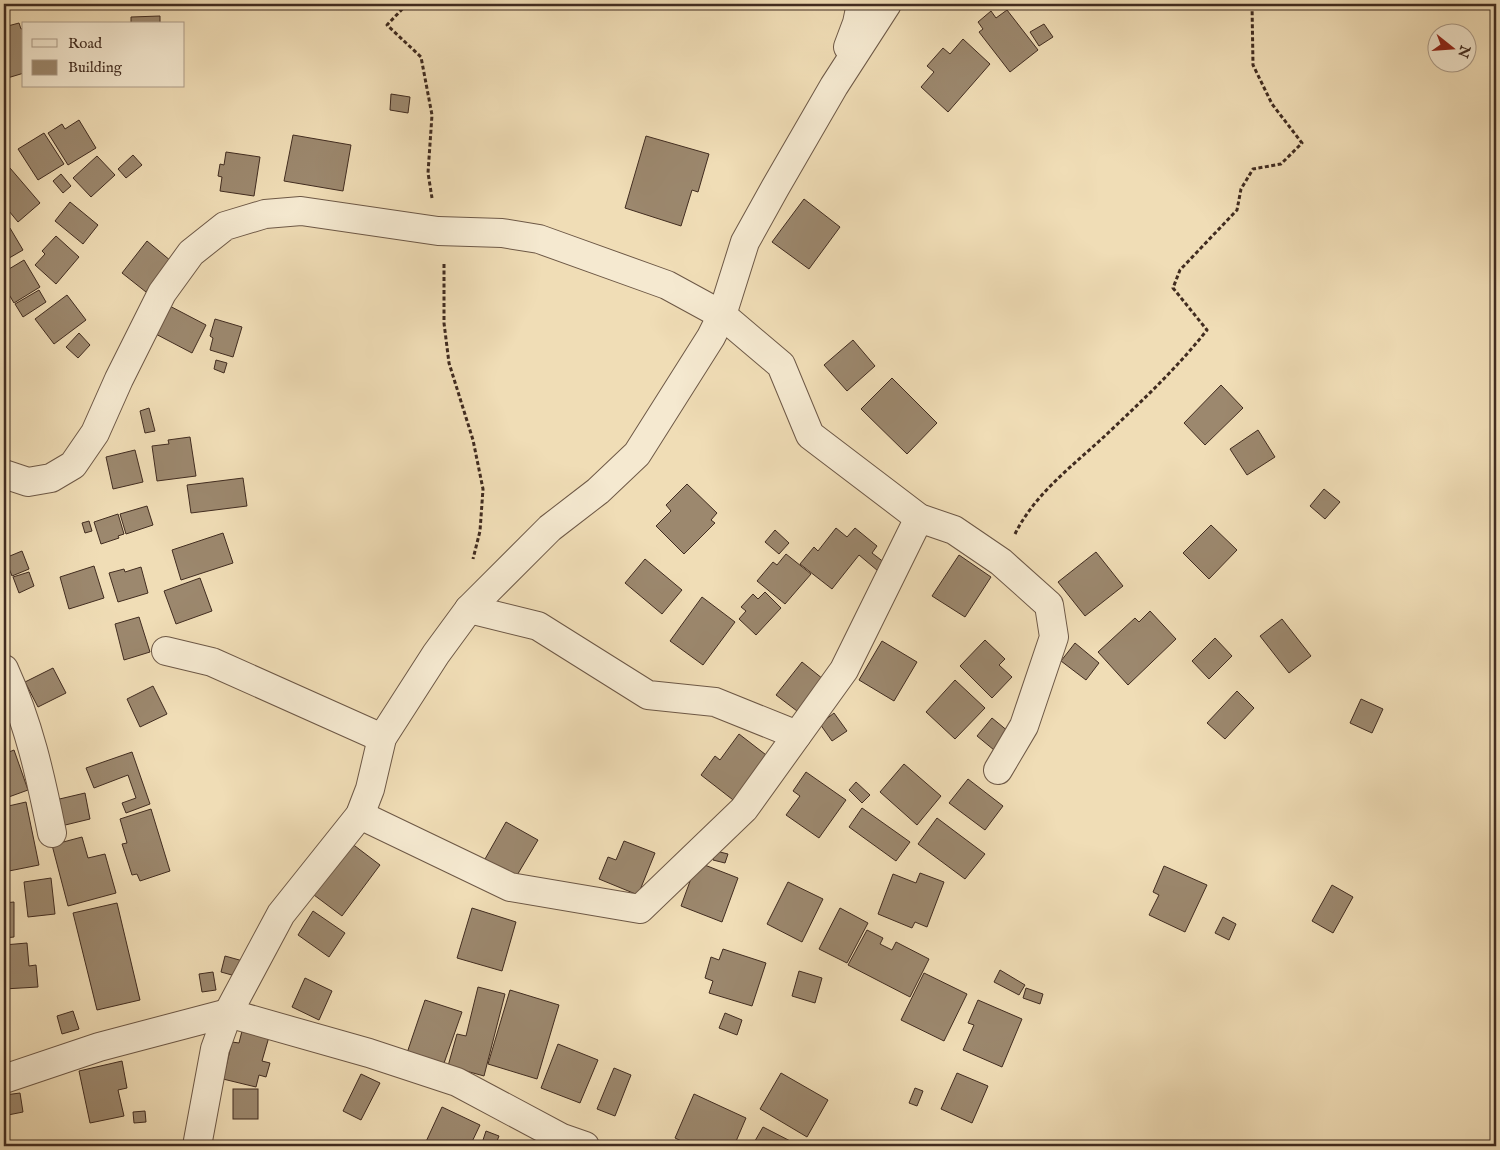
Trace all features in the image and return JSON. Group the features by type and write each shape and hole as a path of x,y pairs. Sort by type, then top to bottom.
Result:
{"street":[{"path":"834,86 857,23 861,4"},
{"path":"197,1146 215,1049 228,1013 281,914 360,815 370,788 382,738 436,654 469,609 550,528 598,490 637,454 706,345 722,315 745,242 834,86 887,4"},
{"path":"4,474 28,482 51,478 73,465 95,433 119,378 162,293 191,253 224,226 266,214 302,211 438,231 502,234 539,239 667,285 722,315 782,365 810,435 919,518 954,530 1002,562 1049,605 1054,637 1024,726 998,770"},
{"path":"360,815 510,887 640,910 744,809 844,670 919,518"},
{"path":"469,609 538,626 648,694 715,702 797,735"},
{"path":"166,651 212,662 382,738"},
{"path":"4,669 19,702 37,756 52,833"},
{"path":"4,1079 99,1047 228,1013 370,1053 457,1082 562,1138 585,1146"}],"path":[{"path":"407,4 386,25 421,56 432,115 428,173 445,270 444,323 449,363 473,440 483,489 480,531 463,591 469,609"},
{"path":"1002,562 1023,518 1055,482 1179,365 1207,330 1173,288 1180,270 1237,210 1241,189 1253,169 1281,164 1302,143 1272,104 1253,65 1252,4"}],"building":[{"path":"1007,10 1038,50 1010,72 979,32 983,29 978,22 991,11 996,18"},
{"path":"160,16 160,22 131,22 131,17"},
{"path":"19,23 22,29 22,74 4,79 4,27"},
{"path":"1044,24 1053,37 1039,46 1030,32"},
{"path":"963,39 990,64 948,112 921,87 934,72 927,66 943,48 950,54"},
{"path":"391,94 410,97 408,113 390,110"},
{"path":"79,120 96,148 68,165 48,133 62,124 65,129"},
{"path":"44,133 64,164 38,180 18,149"},
{"path":"293,135 351,145 343,191 284,181"},
{"path":"646,136 709,154 698,192 692,190 681,226 625,208"},
{"path":"226,152 260,157 254,196 220,191 222,177 218,176 220,164 224,165"},
{"path":"133,155 142,165 126,178 118,169"},
{"path":"97,156 115,175 91,197 73,178"},
{"path":"10,168 40,203 18,222 4,205 4,174"},
{"path":"61,174 71,186 63,193 53,181"},
{"path":"804,199 840,227 809,269 772,242"},
{"path":"70,202 98,225 83,244 55,221"},
{"path":"10,228 23,250 4,261 4,231"},
{"path":"56,236 79,257 56,284 35,265 45,254 42,251"},
{"path":"147,241 171,261 146,292 122,273"},
{"path":"24,260 40,287 14,303 4,286 4,272"},
{"path":"39,290 46,302 23,317 15,304"},
{"path":"67,295 86,320 54,344 35,319"},
{"path":"164,303 206,325 192,353 150,331"},
{"path":"215,319 242,327 233,357 210,350 213,338 210,336"},
{"path":"79,333 90,345 78,358 66,347"},
{"path":"853,340 875,366 847,391 824,365"},
{"path":"216,360 227,363 224,373 214,369"},
{"path":"892,378 937,423 907,454 861,409"},
{"path":"1221,385 1243,408 1205,445 1184,423"},
{"path":"149,408 155,431 145,433 140,411"},
{"path":"1258,430 1275,457 1247,475 1230,449"},
{"path":"190,437 196,476 157,481 152,446 169,444 168,440"},
{"path":"135,450 143,482 113,489 106,457"},
{"path":"243,478 247,506 191,513 187,485"},
{"path":"687,484 717,513 711,520 715,523 684,554 656,526 671,511 666,505"},
{"path":"1324,489 1340,502 1325,519 1310,506"},
{"path":"147,506 153,525 126,534 120,514"},
{"path":"118,514 124,534 118,536 119,538 101,544 94,522"},
{"path":"89,521 92,531 85,533 82,523"},
{"path":"1211,525 1237,550 1209,579 1183,553"},
{"path":"836,528 847,537 855,528 877,546 872,553 885,563 878,571 859,555 832,589 800,564 814,547 818,551"},
{"path":"775,530 789,543 779,554 765,542"},
{"path":"223,533 233,563 181,580 172,550"},
{"path":"22,551 29,569 12,576 5,558"},
{"path":"1096,552 1123,586 1085,616 1058,582"},
{"path":"786,554 811,574 785,604 757,581 773,562 777,565"},
{"path":"959,555 991,577 965,617 932,596"},
{"path":"645,559 682,590 662,614 625,583"},
{"path":"94,566 104,598 69,609 60,577"},
{"path":"141,567 148,593 118,602 109,573 124,569 125,572"},
{"path":"29,572 34,586 19,593 13,577"},
{"path":"200,578 212,611 176,624 164,591"},
{"path":"765,592 781,608 756,635 739,619 746,611 741,607 753,594 758,599"},
{"path":"702,597 735,622 703,665 670,641"},
{"path":"1150,611 1176,639 1128,685 1098,652 1135,618 1139,622"},
{"path":"139,617 150,652 124,660 115,624"},
{"path":"1282,619 1311,656 1289,673 1260,636"},
{"path":"1215,638 1232,656 1209,679 1192,661"},
{"path":"985,640 1005,659 999,665 1012,677 992,698 960,666"},
{"path":"882,641 917,662 894,701 859,680"},
{"path":"1075,643 1099,663 1086,680 1061,661"},
{"path":"802,662 823,679 797,711 776,695"},
{"path":"53,668 66,693 38,707 25,682"},
{"path":"955,680 985,708 955,739 926,712"},
{"path":"153,686 167,714 140,727 127,699"},
{"path":"1237,691 1254,708 1225,739 1207,723"},
{"path":"1361,699 1383,709 1372,733 1350,723"},
{"path":"834,713 847,731 832,741 820,724"},
{"path":"992,718 1009,732 994,750 977,736"},
{"path":"739,734 770,758 737,803 701,775 715,756 720,760"},
{"path":"14,750 28,790 6,798 4,795 4,754"},
{"path":"132,752 150,804 126,813 122,803 136,798 128,775 94,788 86,768"},
{"path":"904,764 941,796 917,825 880,792"},
{"path":"806,772 846,800 819,838 786,815 800,796 793,791"},
{"path":"968,779 1003,806 985,830 949,803"},
{"path":"856,782 870,795 862,803 849,790"},
{"path":"85,793 90,819 57,827 51,801"},
{"path":"26,802 39,865 4,872 4,807"},
{"path":"862,808 910,842 896,861 849,827"},
{"path":"151,809 170,871 140,881 137,874 132,875 122,844 127,843 120,819"},
{"path":"937,818 985,854 965,879 918,844"},
{"path":"506,822 538,840 516,877 485,859"},
{"path":"82,837 88,858 105,854 116,893 68,906 52,845"},
{"path":"624,841 655,853 638,895 599,879 608,857 616,860"},
{"path":"351,843 380,865 342,916 314,895"},
{"path":"716,851 728,854 725,863 713,860"},
{"path":"697,862 738,878 722,922 681,906"},
{"path":"1164,866 1207,885 1185,932 1149,915 1159,895 1153,892"},
{"path":"920,873 944,882 927,927 915,922 912,928 878,914 893,874 916,883"},
{"path":"51,878 55,914 28,917 24,882"},
{"path":"788,882 823,899 802,942 767,924"},
{"path":"1332,885 1353,897 1333,933 1312,921"},
{"path":"14,902 14,937 4,938 4,903"},
{"path":"117,903 140,1000 97,1010 73,913"},
{"path":"472,908 516,922 502,971 457,958"},
{"path":"840,908 868,923 847,963 819,949"},
{"path":"313,911 345,933 329,957 298,935"},
{"path":"1223,917 1236,924 1229,940 1215,933"},
{"path":"867,930 883,938 880,944 892,950 896,942 929,959 910,997 848,965"},
{"path":"27,943 29,966 36,965 38,987 4,989 4,945"},
{"path":"723,949 766,963 752,1006 709,993 713,981 705,978 711,957 719,960"},
{"path":"225,956 243,961 239,977 221,972"},
{"path":"1000,970 1025,985 1019,995 994,982"},
{"path":"799,971 822,978 815,1003 792,996"},
{"path":"213,972 216,990 202,992 199,974"},
{"path":"924,973 967,994 944,1041 901,1020"},
{"path":"305,978 332,991 319,1020 292,1007"},
{"path":"478,987 505,994 484,1076 448,1066 457,1034 466,1036"},
{"path":"1026,988 1043,994 1040,1004 1023,998"},
{"path":"510,990 559,1005 537,1079 488,1064"},
{"path":"425,1000 462,1012 443,1066 407,1053"},
{"path":"978,1000 1022,1019 1002,1067 963,1050 974,1025 968,1023"},
{"path":"73,1011 79,1029 62,1034 57,1016"},
{"path":"725,1013 742,1020 737,1035 719,1028"},
{"path":"244,1023 271,1030 262,1061 270,1063 266,1077 259,1075 256,1087 223,1079 232,1042 239,1043"},
{"path":"558,1044 598,1060 580,1103 541,1088"},
{"path":"122,1061 127,1088 118,1090 124,1116 90,1123 79,1071"},
{"path":"614,1068 631,1075 615,1116 597,1109"},
{"path":"781,1073 828,1100 807,1137 760,1109"},
{"path":"957,1073 988,1086 972,1123 941,1109"},
{"path":"361,1074 380,1083 361,1120 343,1111"},
{"path":"915,1088 923,1091 917,1106 909,1103"},
{"path":"233,1089 258,1089 258,1119 233,1119"},
{"path":"20,1093 23,1112 8,1115 5,1095"},
{"path":"694,1094 746,1118 734,1146 692,1146 675,1138"},
{"path":"442,1107 480,1125 470,1146 424,1146"},
{"path":"145,1111 146,1122 134,1123 133,1112"},
{"path":"763,1127 800,1146 752,1146"},
{"path":"486,1131 499,1136 495,1146 481,1146"},
{"path":"288,1141 302,1146 286,1146"},
{"path":"327,1141 338,1146 324,1146"},
{"path":"341,1142 350,1146 339,1146"}]}
